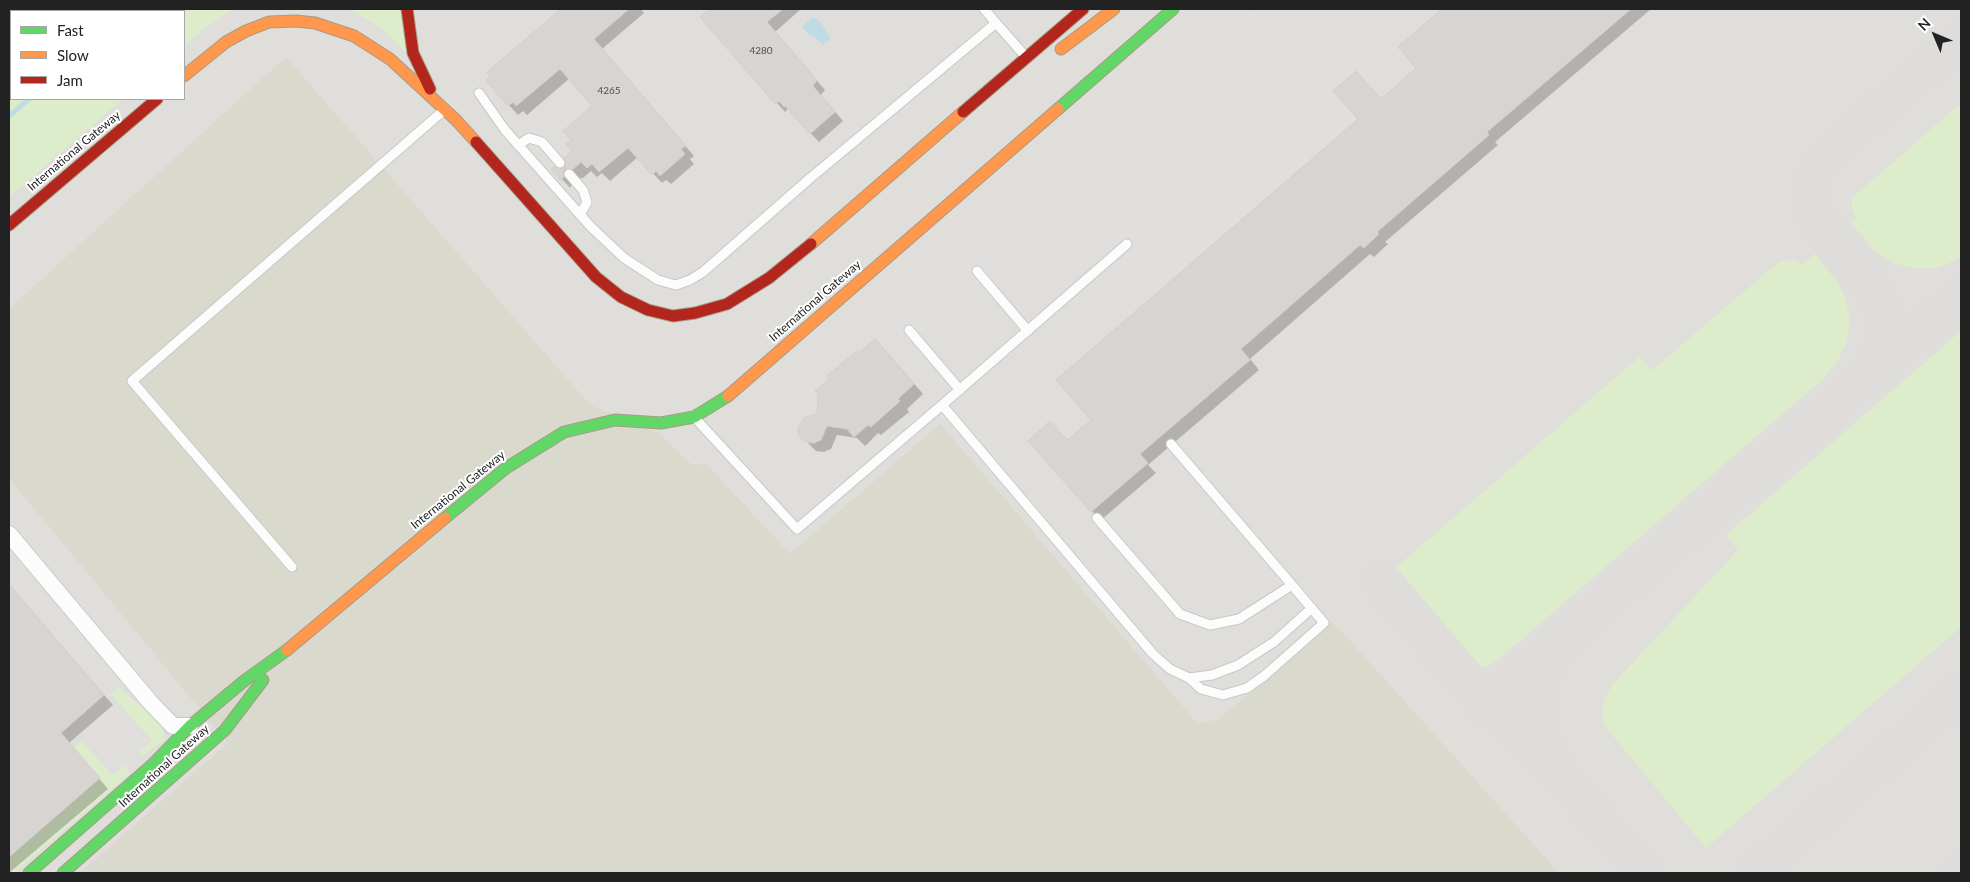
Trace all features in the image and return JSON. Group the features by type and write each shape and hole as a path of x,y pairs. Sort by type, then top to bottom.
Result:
{"main road":[{"path":"407,9 413,53 434,99"},
{"path":"268,22 296,21 315,23 354,36 390,59 470,134 596,277 630,302 648,310 673,316 695,313 727,304 750,291 790,262 946,128 1030,63 1083,9"},
{"path":"1048,57 1114,9"},
{"name":"International Gateway","path":"63,873 225,730 287,650 506,468 564,432 615,420 661,423 694,417 726,398 1173,9"},
{"path":"185,75 226,42 246,31 301,11"},
{"name":"International Gateway","path":"9,225 156,100"},
{"path":"30,873 152,765 190,726 244,681 287,650"}],"street":[{"path":"9,534 150,702 173,726 190,726"}],"lane":[{"path":"984,9 1030,63"},
{"path":"479,93 518,145 580,214 624,258 658,280 676,285 690,280 703,272 808,180 996,23"},
{"path":"292,567 132,381 445,109"},
{"path":"518,145 529,138 542,142 560,163"},
{"path":"569,174 583,190 588,202 580,214"},
{"path":"694,417 797,530 1127,244"},
{"path":"977,271 1028,331"},
{"path":"909,330 960,390"},
{"path":"942,405 1153,654 1170,669 1189,678 1201,689 1223,695 1247,688 1264,676 1324,623 1172,444"},
{"path":"1097,518 1180,614 1210,625 1239,619 1292,585"},
{"path":"1189,678 1212,675 1238,665 1274,642 1312,608"}],"shaded area":[{"path":"9,9 1961,9 1961,873 9,873"},
{"path":"1254,9 1273,9 1280,15 1288,17 1298,15 1305,9 1419,9 1375,47 1388,62 1366,82 1356,71 1334,91 1358,119 1151,299 1050,183 1189,62 1196,59"},
{"path":"286,57 590,405 660,434 691,464 707,465 790,554 940,424 1198,724 1219,719 1333,622 1559,873 80,873 228,743 9,478 9,309"},
{"path":"1038,192 1094,256 1047,297 1039,288 1029,296 1003,266 1013,258 1011,255 966,295 974,304 940,334 931,324 908,344 889,323"},
{"path":"110,699 149,743 116,773 77,729"}],"green space":[{"path":"9,9 237,9 227,13 206,27 185,45 185,10 10,10 10,100 122,100 9,197"},
{"path":"348,9 403,9 406,52 379,26"},
{"path":"1961,103 1961,256 1952,262 1936,268 1912,268 1893,263 1876,252 1851,223 1856,218 1852,210 1852,198"},
{"path":"1815,254 1837,282 1845,297 1850,320 1847,340 1839,359 1825,377 1499,659 1484,667 1472,666 1466,662 1392,577 1392,571 1639,357 1652,370 1779,262 1792,260 1797,261 1801,265"},
{"path":"1961,331 1961,627 1706,848 1604,725 1602,712 1604,699 1612,685 1738,550 1726,535"},
{"path":"119,687 160,724 164,732 165,740 142,756 139,752 152,741 111,694"},
{"path":"82,741 112,775 125,765 129,770 128,775 14,873 9,873 9,857 100,779 73,748"}],"water":[{"path":"811,18 815,18 822,24 830,37 823,45 802,27"}],"building":[{"path":"561,9 629,9 594,39 686,146 681,149 685,154 660,176 656,171 652,175 628,148 599,172 592,164 587,168 581,162 573,169 565,169 563,172 564,177 560,180 551,169 555,166 558,169 564,168 566,162 564,158 572,151 566,144 571,140 563,131 592,106 560,69 516,106 513,102 508,106 486,81 490,76 487,72"},
{"path":"710,9 783,9 767,22 817,80 813,86 835,112 810,134 785,106 779,101 775,104 700,17"},
{"path":"1442,9 1631,9 1487,132 1489,135 1377,232 1379,234 1364,248 1360,245 1241,349 1250,360 1140,454 1148,463 1091,512 1028,441 1050,421 1067,440 1091,420 1056,380 1358,119 1333,91 1356,71 1381,99 1416,68 1398,47"},
{"path":"875,339 914,384 898,399 900,401 871,427 868,425 854,437 847,429 827,426 821,440 814,443 806,442 799,436 798,428 805,417 817,414 818,395 815,391 829,379 827,376 856,351 858,353"},
{"path":"9,584 104,695 61,733 100,778 9,857"}],"waterway":[{"path":"9,116 28,100"}],"taxiway":[{"path":"1866,376 1878,359 1882,347 1885,332 1883,310 1874,289 1867,279 1816,220 1810,199 1813,177 1830,152 1961,38"},
{"path":"1486,705 1961,296"},
{"path":"1380,581 1486,705 1529,743 1558,773 1645,873"},
{"path":"1554,766 1542,739 1538,709 1544,675 1560,644"},
{"path":"1754,873 1961,692"}],"traffic: fast":[{"path":"1058,109 1173,9"},
{"path":"445,518 506,468 564,432 615,420 661,423 694,417 728,396"},
{"path":"29,873 152,765 190,726 244,681 287,650"},
{"path":"63,873 225,730 263,680"}],"traffic: slow":[{"path":"1061,49 1114,9"},
{"path":"185,75 226,42 246,31 269,22 296,21 315,23 354,36 390,59 456,120 476,142"},
{"path":"728,396 1058,109"},
{"path":"811,244 963,112"},
{"path":"287,650 445,518"}],"traffic: jam":[{"path":"407,9 413,53 430,89"},
{"path":"963,112 1083,9"},
{"path":"9,225 156,100"},
{"path":"476,142 596,277 621,297 648,310 673,316 695,313 727,304 769,278 811,244"}]}
